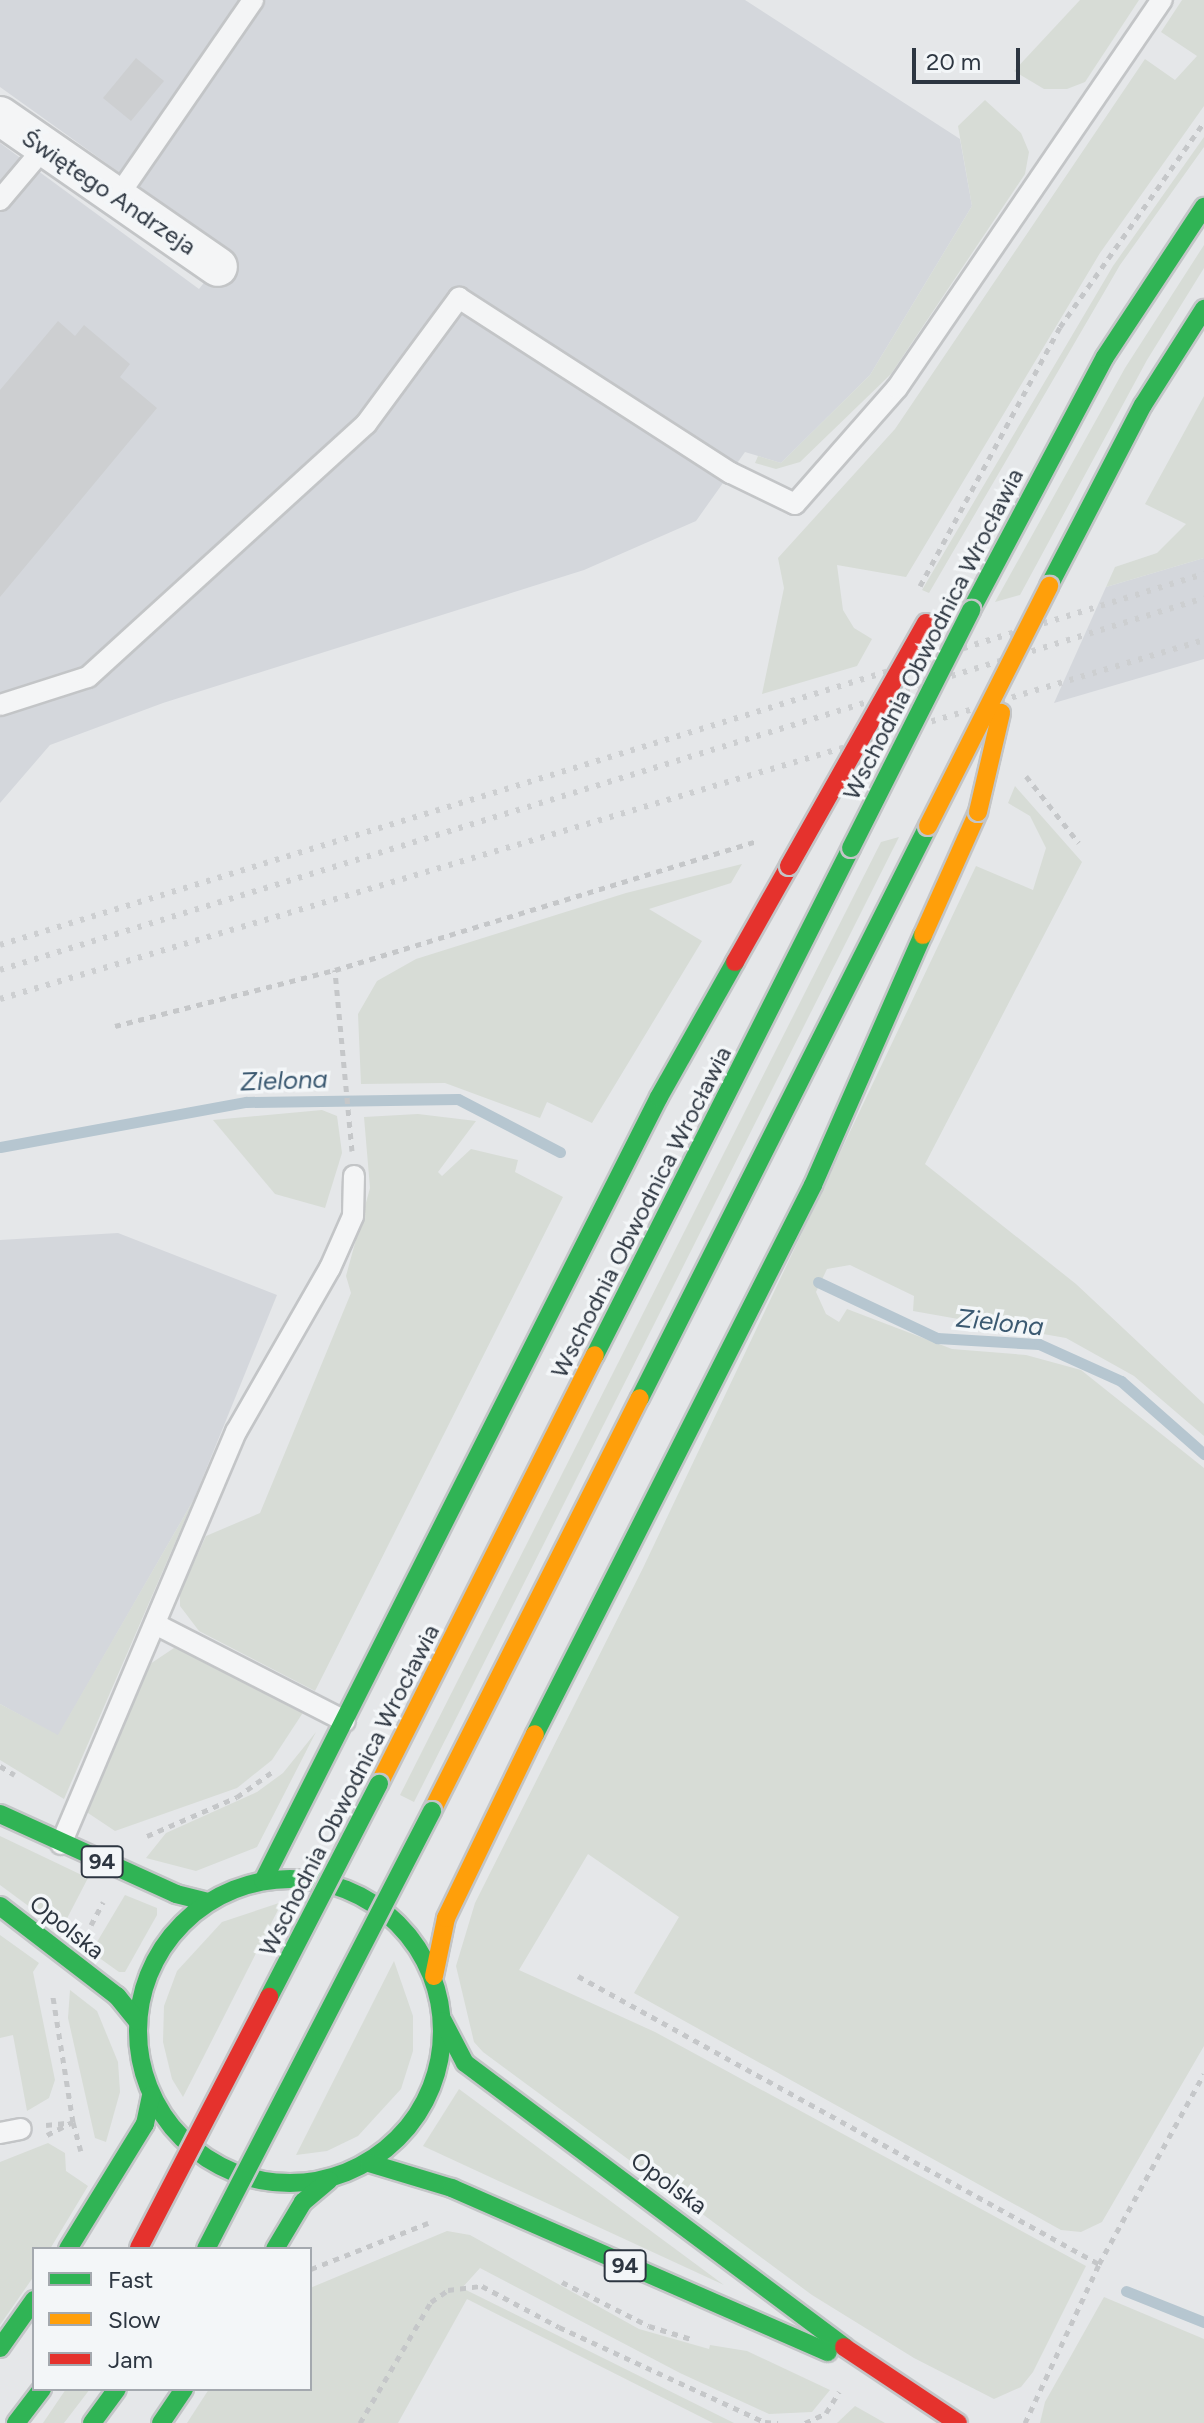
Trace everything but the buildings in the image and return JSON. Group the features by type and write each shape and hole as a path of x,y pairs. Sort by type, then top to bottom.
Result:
{"main road":[{"name":"Wschodnia Obwodnica Wrocławia","path":"140,2247 379,1784 1031,494 1105,357 1204,207"},
{"path":"207,2247 432,1811 1049,586 1143,405 1204,309"},
{"path":"978,553 1031,494"},
{"path":"263,1881 659,1097 931,616"},
{"path":"434,1976 446,1918 478,1846 813,1185 978,812 1012,658"},
{"name":"94","path":"0,1814 117,1868 207,1902"},
{"name":"94","path":"299,1878 366,1898 394,1918 434,1976 443,2021 437,2077 418,2114 411,2126 369,2163 329,2180 259,2181 225,2170 195,2152 151,2096 139,2060 137,2021 148,1975 171,1934 207,1902 263,1881 299,1878"},
{"name":"Opolska","path":"0,1906 117,1996 137,2021"},
{"name":"Opolska","path":"443,2021 465,2063 880,2374 958,2423"},
{"path":"69,2247 145,2124 151,2096"},
{"name":"Opolska","path":"369,2163 452,2188 880,2374"},
{"path":"276,2247 303,2202 329,2180"},
{"path":"0,2348 32,2303"},
{"path":"16,2423 40,2391"},
{"path":"92,2423 116,2391"},
{"path":"161,2423 183,2391"}],"street":[{"name":"Świętego Andrzeja","path":"0,116 218,267"}],"lane":[{"path":"118,196 253,0"},
{"path":"0,705 88,677 366,424 459,298 731,473 795,504 897,388 1162,0"},
{"path":"0,200 44,148"},
{"path":"61,1844 157,1625 236,1432 330,1268 353,1216 354,1176"},
{"path":"157,1625 345,1721"},
{"path":"0,2133 21,2129"}],"path":[{"path":"917,591 1060,327 1204,122"},
{"path":"1024,774 1079,843"},
{"path":"115,1026 335,970 761,840"},
{"path":"335,970 354,1176"},
{"path":"21,2129 73,2122 52,1995 117,1868 137,1840 237,1797 281,1760"},
{"path":"578,1976 1099,2264"},
{"path":"1025,2423 1099,2264 1204,2074"},
{"path":"312,2269 436,2220"},
{"path":"554,2278 649,2326 702,2342"},
{"path":"360,2423 431,2302 448,2290 482,2286 572,2333 765,2422 778,2423"},
{"path":"805,2423 826,2413 851,2361"}],"shaded area":[{"path":"0,0 745,0 960,139 972,206 870,375 781,463 745,452 696,521 584,570 163,703 50,745 0,803 0,143 199,289 229,251 0,87"},
{"path":"1080,0 1139,0 1085,82 1067,89 1044,89 1014,71"},
{"path":"1182,0 1204,0 1204,106 1100,253 906,577 837,565 843,610 854,628 872,639 857,666 762,694 784,588 778,558 895,429 1145,59 1175,80 1197,56 1161,32"},
{"path":"985,100 1021,133 1029,152 1025,174 891,374 800,462 776,469 755,463 758,456 781,463 870,375 972,206 958,126"},
{"path":"1204,137 1204,147 1120,265 929,593 922,590 1113,266"},
{"path":"1204,245 1204,268 1147,360 1020,595 995,602 1125,368"},
{"path":"1204,396 1204,558 1106,587 1115,567 1157,553 1186,524 1145,504"},
{"path":"1204,558 1204,659 1054,703 1106,587"},
{"path":"1015,786 1082,862 925,1164 1076,1284 1204,1404 1204,1436 1134,1376 1066,1338 913,1311 914,1296 850,1265 827,1269 816,1292 826,1314 839,1322 847,1309 952,1349 1026,1355 1081,1370 1204,1468 1204,2046 1102,2222 1081,2232 1061,2230 634,1993 679,1917 588,1854 519,1970 655,2032 1086,2266 1033,2372 1021,2387 994,2399 914,2358 812,2295 483,2052 474,2042 456,1966 475,1903 643,1568 976,866 1033,890 1046,848 1030,816 1008,803"},
{"path":"899,837 414,1802 400,1795 881,842"},
{"path":"742,864 731,883 649,909 702,941 592,1123 547,1102 540,1118 445,1083 361,1084 358,1014 377,981 416,959 626,893"},
{"path":"322,1110 337,1116 342,1153 325,1208 275,1194 213,1120"},
{"path":"418,1114 476,1121 438,1172 442,1176 471,1149 518,1160 515,1172 563,1197 315,1691 199,1631 180,1606 180,1593 206,1536 260,1513 351,1293 346,1276 370,1188 364,1117"},
{"path":"118,1233 277,1295 194,1499 58,1736 0,1704 0,1240"},
{"path":"194,1499 64,1799 0,1760 0,1704 58,1735"},
{"path":"174,1648 190,1650 304,1711 272,1760 237,1788 115,1831 88,1813 88,1803 150,1664"},
{"path":"316,1732 257,1847 196,1871 146,1858 166,1833 257,1792 283,1773"},
{"path":"0,1836 88,1878 61,1930 0,1885"},
{"path":"125,1895 157,1908 157,1915 125,1972 119,1972 91,1952"},
{"path":"282,1902 183,2097 172,2079 163,2042 164,2006 177,1971 222,1922"},
{"path":"0,1935 39,1963 33,1972 55,2080 49,2098 27,2111 13,2035 0,2038"},
{"path":"394,1961 413,2016 413,2051 401,2089 358,2136 327,2151 296,2155"},
{"path":"70,1990 97,2011 118,2062 120,2092 106,2142 95,2138 68,2018"},
{"path":"459,2089 724,2285 423,2146"},
{"path":"48,2143 65,2153 66,2171 88,2186 51,2247 32,2247 32,2279 0,2325 0,2162"},
{"path":"447,2231 470,2235 639,2329 709,2349 710,2345 747,2351 830,2390 812,2412 769,2414 680,2373 480,2268 462,2288 734,2423 713,2423 467,2299 398,2423 187,2423 208,2391 312,2391 312,2287"},
{"path":"1104,2297 1204,2339 1204,2423 1040,2423 1045,2402"},
{"path":"65,2391 88,2391 64,2423 43,2423"},
{"path":"855,2406 885,2423 837,2423"}],"waterway":[{"name":"Zielona","path":"0,1147 246,1102 458,1099 560,1152"},
{"name":"Zielona","path":"818,1282 937,1338 1039,1344 1121,1381 1204,1454"},
{"path":"1126,2291 1204,2322"}],"railway":[{"path":"0,945 1204,574"},
{"path":"0,970 1204,598"},
{"path":"0,999 1204,640"}],"traffic: fast":[{"path":"971,610 1105,357 1204,207"},
{"path":"1049,586 1143,405 1204,309"},
{"path":"851,848 971,610"},
{"path":"640,1398 928,826"},
{"path":"595,1355 851,848"},
{"path":"535,1734 813,1185 923,935"},
{"path":"263,1881 659,1097 735,962"},
{"path":"269,1997 379,1784"},
{"path":"207,2247 432,1811"},
{"path":"0,1814 176,1894 207,1902"},
{"path":"275,1879 305,1879 334,1885 362,1897 387,1913 408,1934 424,1959 436,1987 442,2031 440,2061 431,2089 417,2116 398,2139 375,2158 348,2172 320,2181 275,2183 246,2177 218,2165 193,2149 172,2128 156,2103 144,2075 138,2046 138,2016 144,1987 156,1959 172,1934 193,1913 218,1897 246,1885 275,1879"},
{"path":"0,1906 117,1996 137,2021"},
{"path":"443,2021 465,2063 844,2347"},
{"path":"69,2247 145,2124 151,2096"},
{"path":"369,2163 452,2188 828,2352"},
{"path":"276,2247 303,2202 329,2180"},
{"path":"0,2348 32,2303"},
{"path":"16,2423 40,2391"},
{"path":"92,2423 116,2391"},
{"path":"161,2423 183,2391"}],"traffic: slow":[{"path":"928,826 1049,586"},
{"path":"978,812 1001,713"},
{"path":"923,935 978,812"},
{"path":"379,1784 595,1355"},
{"path":"432,1811 640,1398"},
{"path":"434,1976 446,1918 535,1734"}],"traffic: jam":[{"path":"789,866 926,623"},
{"path":"735,962 789,866"},
{"path":"140,2247 269,1997"},
{"path":"844,2347 958,2423"}]}
